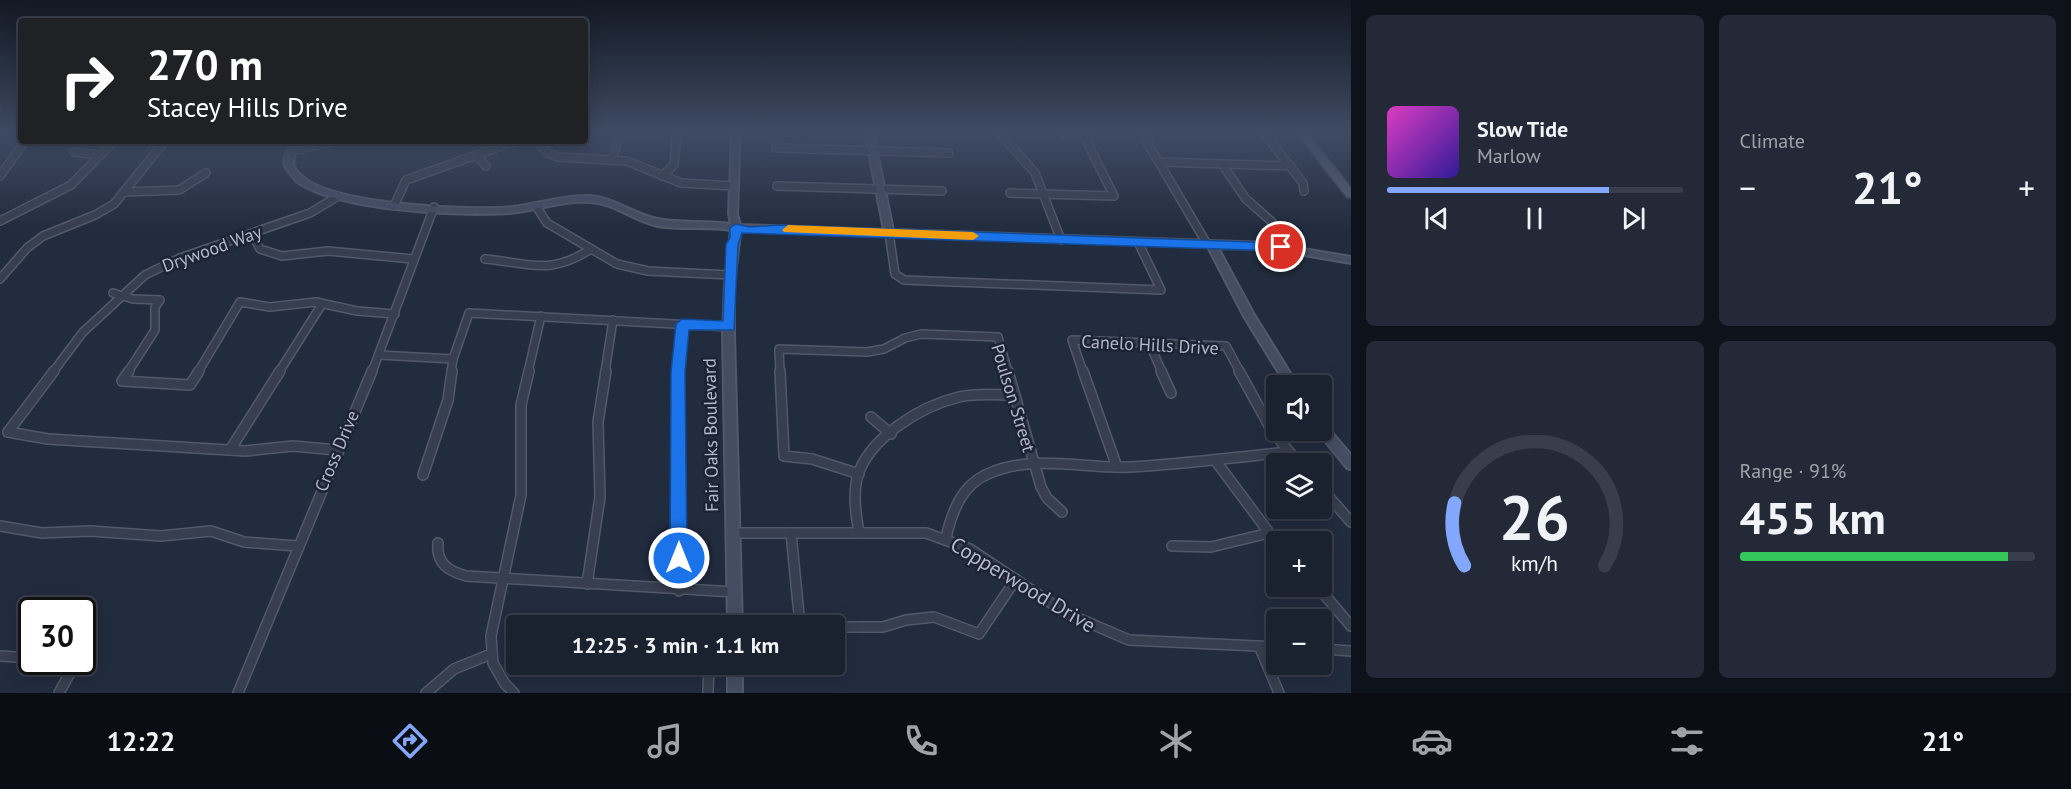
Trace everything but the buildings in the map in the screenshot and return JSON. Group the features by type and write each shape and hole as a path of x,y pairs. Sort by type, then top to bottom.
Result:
{"main road":[{"path":"1327,164 1351,195"},
{"path":"1336,164 1351,183"}],"street":[{"path":"0,221 71,185 91,164"},
{"path":"0,279 35,242 59,228 102,212 126,192 147,164"},
{"path":"290,164 292,171 308,183 338,196 371,204 496,210 592,199 611,204 650,222 750,231 757,229 1209,244 1288,248 1351,260"},
{"path":"394,206 406,180 450,164"},
{"path":"638,164 681,183 734,186"},
{"path":"662,176 674,164"},
{"name":"Fair Oaks Boulevard","path":"735,164 733,214 736,219 732,228 736,238 732,244 730,275 729,437 735,615"},
{"path":"874,164 895,274 904,280 1161,290 1138,242"},
{"path":"1030,164 1061,240"},
{"path":"1010,193 1114,196 1098,164"},
{"path":"1160,164 1286,375"},
{"path":"1222,164 1246,199 1271,221 1288,248"},
{"path":"1234,164 1291,166 1303,183 1304,191"},
{"path":"126,192 175,191 194,185 206,173"},
{"path":"777,186 942,191"},
{"name":"Drywood Way","path":"230,450 48,439 8,432 83,332 117,295 164,264 310,213 338,196"},
{"path":"536,206 547,223 617,264 638,270 730,275"},
{"name":"Cross Drive","path":"238,693 337,450 379,355 434,207"},
{"path":"252,234 260,249 277,255 328,251 413,259"},
{"path":"485,259 553,268 569,265 591,249"},
{"path":"117,295 160,300 155,307 157,325 153,335 122,381 190,385 240,302 270,307 298,302 395,314"},
{"path":"230,450 322,304"},
{"path":"423,475 448,400 453,359 470,313 729,327"},
{"path":"514,693 498,674 491,654 492,623 523,479 521,405 541,316"},
{"path":"587,584 600,497 598,422 613,320"},
{"path":"679,591 678,372 682,324"},
{"name":"Poulson Street","path":"859,474 812,459 784,456 779,349 867,352 884,349 905,338 921,334 998,337 1034,465 1047,498 1062,512"},
{"name":"Canelo Hills Drive","path":"1117,468 1072,340 1226,346 1271,429 1289,452"},
{"path":"1149,344 1171,393"},
{"path":"379,355 453,359"},
{"path":"859,532 855,495 859,474 869,456 891,434 939,402 970,395 1014,395"},
{"path":"871,417 891,434"},
{"path":"1332,441 1351,464"},
{"path":"230,450 292,446 337,450"},
{"path":"945,538 955,504 973,483 999,470 1034,465 1117,468 1289,452"},
{"path":"1215,460 1268,531"},
{"path":"1332,500 1351,522"},
{"path":"0,526 42,533 90,531 161,536 211,531 244,542 297,546"},
{"name":"Copperwood Drive","path":"734,533 910,532 945,538 970,549 1079,622 1129,640 1266,646"},
{"path":"791,533 799,615"},
{"path":"1172,546 1211,548 1266,534"},
{"path":"438,543 438,558 446,568 455,573 502,579 679,591 735,592"},
{"path":"845,627 883,627 906,620 934,618 979,634 1016,579"},
{"path":"1326,597 1351,626"},
{"path":"1259,646 1280,693"},
{"path":"1332,650 1351,651"},
{"path":"426,693 454,669 491,654"},
{"path":"0,656 18,657"},
{"path":"58,693 68,675"},
{"path":"708,693 709,675"},
{"path":"735,675 735,693"}],"slow traffic":[{"path":"788,230 973,236"}],"route":[{"path":"679,558 678,372 682,324 729,327 732,244 736,238 736,228 750,231 778,229 1281,247"}]}
